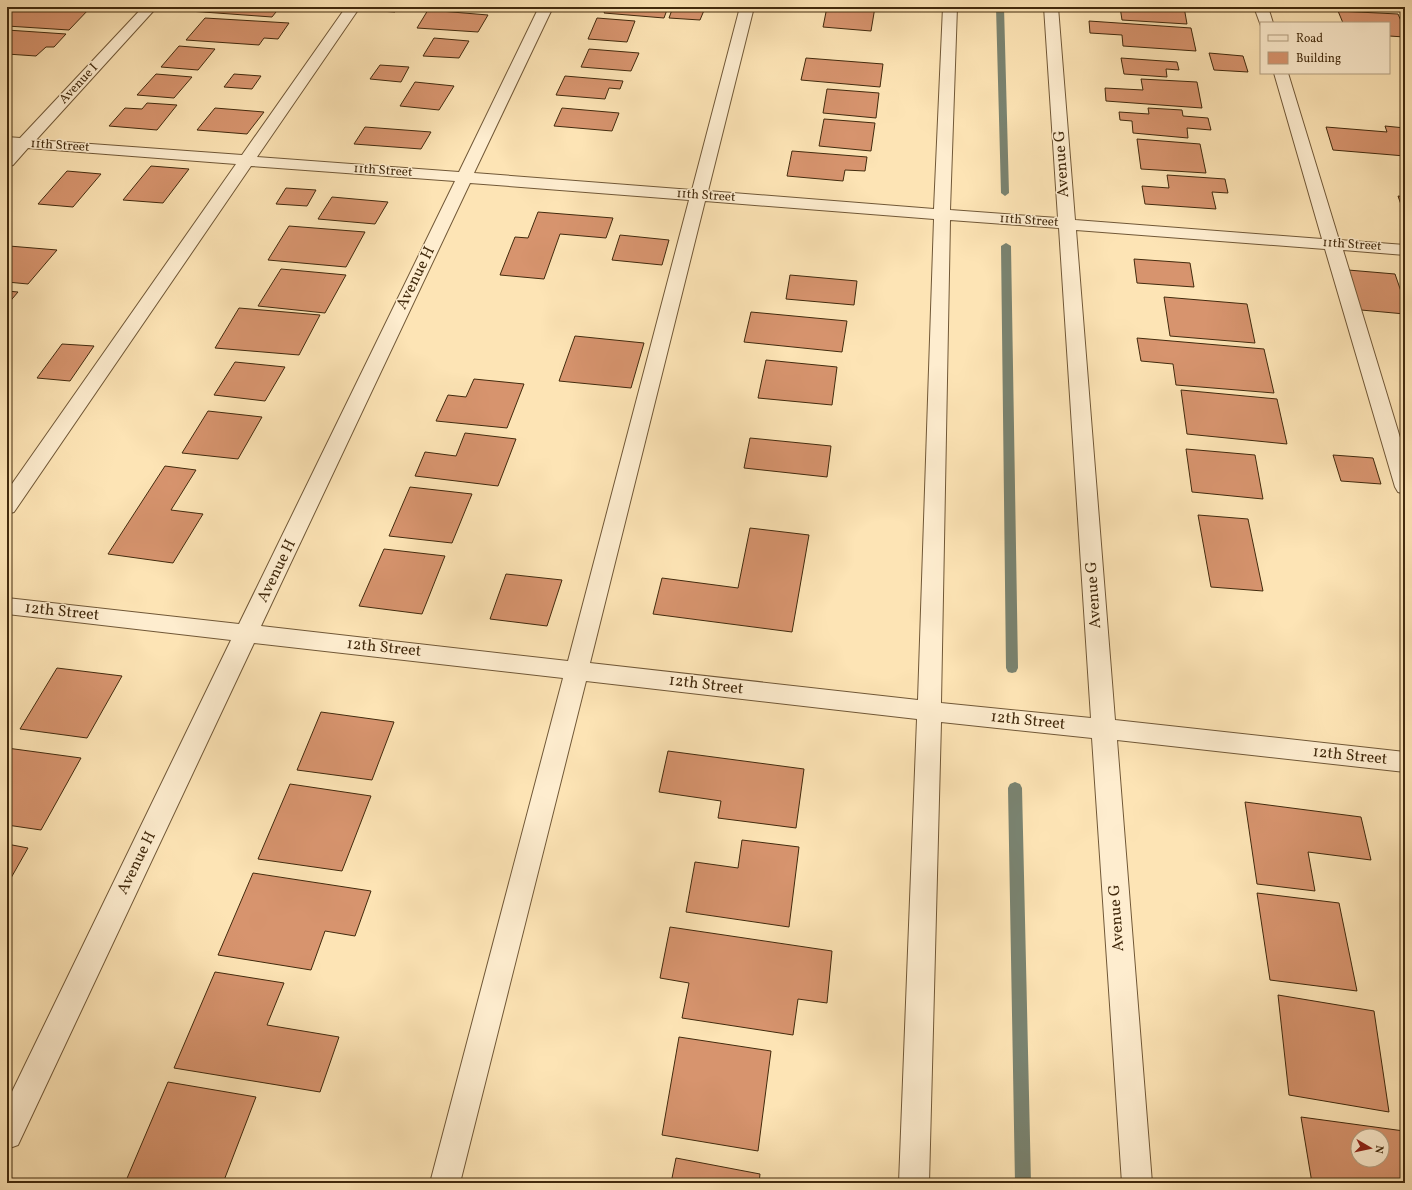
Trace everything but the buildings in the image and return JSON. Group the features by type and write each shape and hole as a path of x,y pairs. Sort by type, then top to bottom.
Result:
{"street":[{"name":"Avenue I","path":"7,162 150,7"},
{"path":"7,507 353,7"},
{"name":"Avenue H","path":"7,1134 546,7"},
{"path":"445,1183 747,7"},
{"path":"914,1183 929,711 942,214 950,7"},
{"name":"Avenue G","path":"1051,7 1137,1183"},
{"path":"1261,7 1266,22"},
{"path":"1281,74 1405,487"},
{"name":"11th Street","path":"7,142 1405,250"},
{"name":"12th Street","path":"7,606 929,711 1104,728 1405,762"}],"waterway":[{"path":"1000,7 1005,193"},
{"path":"1006,246 1012,668"},
{"path":"1015,788 1023,1183"}]}
